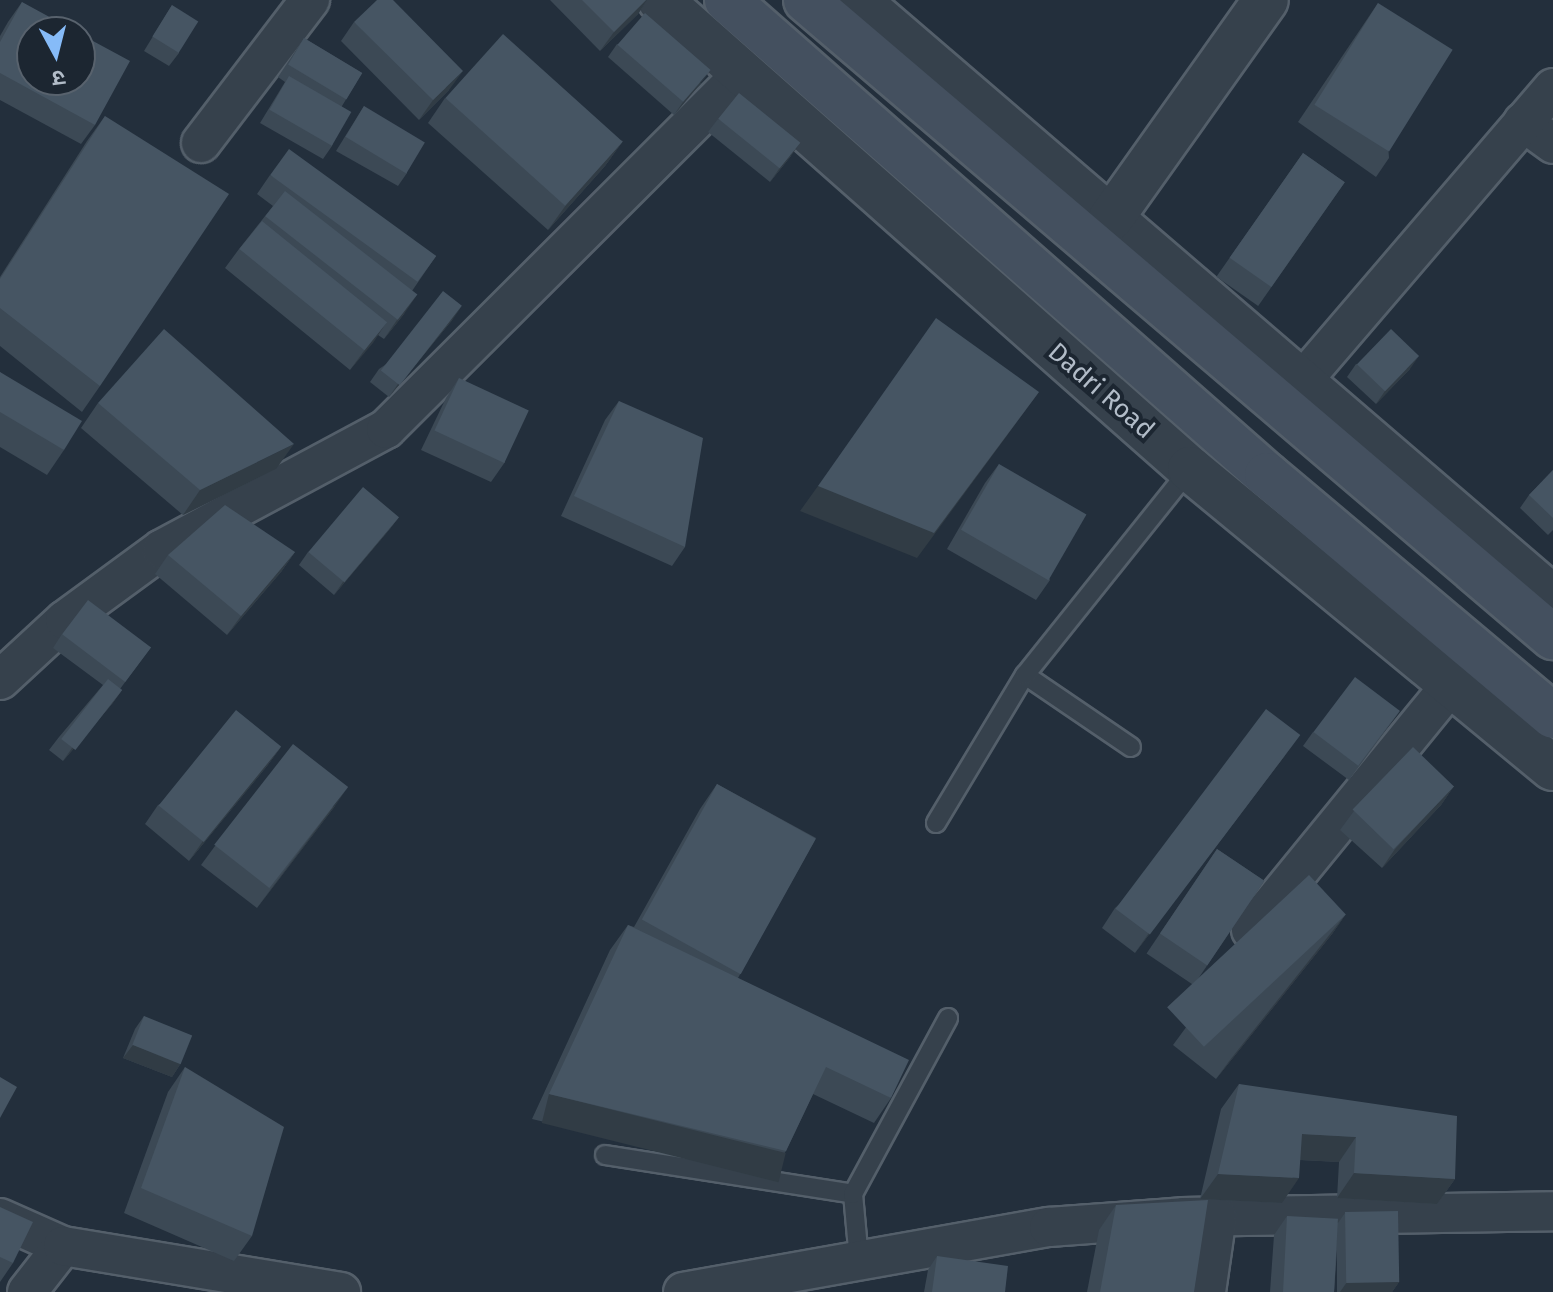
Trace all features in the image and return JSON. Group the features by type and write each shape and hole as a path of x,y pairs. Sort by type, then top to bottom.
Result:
{"main road":[{"path":"727,0 1267,475 1553,716"},
{"path":"806,0 1553,637"}],"street":[{"path":"201,143 310,0"},
{"name":"Dadri Road","path":"660,0 1190,469 1453,682 1553,768"},
{"path":"857,0 1553,598"},
{"path":"1111,218 1266,0"},
{"path":"0,680 65,620 162,549 386,429 742,74"},
{"path":"1302,381 1553,88"},
{"path":"1523,122 1553,144"},
{"path":"1251,930 1453,682"},
{"path":"683,1292 1049,1227 1217,1216 1553,1211"},
{"path":"1206,1292 1217,1216"},
{"path":"0,1218 63,1246 341,1292"},
{"path":"27,1292 63,1246"}],"lane":[{"path":"936,823 1025,675 1190,469"},
{"path":"1025,675 1131,747"},
{"path":"859,1260 853,1194 948,1018"},
{"path":"605,1155 853,1194"}],"building":[{"path":"377,0 393,0 463,71 433,100 354,22"},
{"path":"582,0 646,0 614,32"},
{"path":"22,2 48,16 16,16 16,82 0,73 0,42"},
{"path":"1378,3 1453,50 1389,151 1314,105"},
{"path":"172,5 198,21 179,53 152,36"},
{"path":"645,13 711,70 683,102 617,45"},
{"path":"503,34 623,142 565,206 445,98"},
{"path":"304,38 362,73 346,100 288,65"},
{"path":"96,43 130,61 95,125 42,96 96,96"},
{"path":"289,76 351,112 332,146 270,110"},
{"path":"739,93 800,143 780,168 718,119"},
{"path":"364,106 425,143 406,173 345,137"},
{"path":"105,116 229,194 100,386 0,308 0,279"},
{"path":"289,149 436,256 417,282 270,175"},
{"path":"1303,153 1345,182 1271,287 1230,258"},
{"path":"285,191 417,294 398,320 265,216"},
{"path":"262,221 387,322 364,350 239,249"},
{"path":"443,291 462,306 400,385 381,371"},
{"path":"936,318 1039,392 934,533 818,486"},
{"path":"164,329 294,444 200,490 98,403"},
{"path":"1391,329 1419,356 1385,391 1357,364"},
{"path":"0,372 82,421 64,450 0,412"},
{"path":"459,378 529,411 504,463 434,431"},
{"path":"619,401 703,438 685,547 574,496"},
{"path":"999,464 1086,514 1048,580 961,530"},
{"path":"1553,470 1553,518 1529,495"},
{"path":"363,487 399,517 344,582 308,552"},
{"path":"225,505 295,552 241,616 168,555"},
{"path":"88,600 151,648 125,682 62,634"},
{"path":"1355,677 1400,711 1358,766 1313,732"},
{"path":"108,679 122,690 75,750 61,739"},
{"path":"1266,709 1300,735 1150,935 1116,909"},
{"path":"236,710 281,747 204,842 159,806"},
{"path":"293,744 348,787 269,888 214,845"},
{"path":"1413,747 1454,787 1394,849 1353,810"},
{"path":"717,784 816,839 741,974 642,920"},
{"path":"1217,849 1264,881 1207,965 1160,934"},
{"path":"1309,875 1346,914 1204,1047 1167,1007"},
{"path":"628,925 909,1060 891,1098 826,1067 786,1151 549,1094"},
{"path":"144,1016 192,1035 181,1064 132,1045"},
{"path":"185,1067 284,1127 252,1236 141,1188"},
{"path":"0,1077 17,1087 0,1118"},
{"path":"1239,1084 1457,1116 1455,1179 1354,1173 1356,1137 1302,1134 1299,1178 1218,1174"},
{"path":"1208,1200 1194,1292 1100,1292 1116,1205"},
{"path":"0,1207 33,1222 13,1263 0,1257"},
{"path":"1398,1211 1399,1282 1346,1283 1345,1212"},
{"path":"1287,1216 1338,1219 1334,1292 1283,1292"},
{"path":"937,1256 1008,1266 1005,1292 932,1292"}]}
